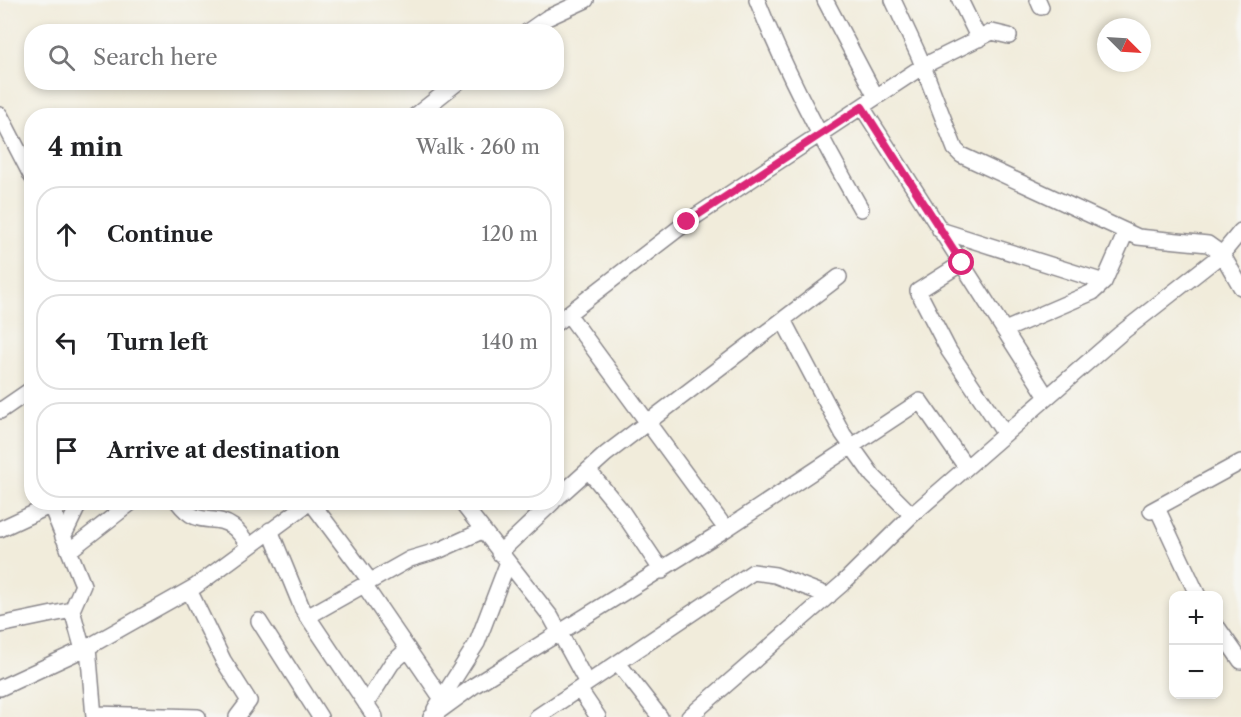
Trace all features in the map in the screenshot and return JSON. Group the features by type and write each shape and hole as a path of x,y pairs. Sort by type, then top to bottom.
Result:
{"street":[{"path":"538,24 586,0"},
{"path":"757,0 777,49 819,135 861,209"},
{"path":"825,0 876,97"},
{"path":"893,0 923,66 955,149 962,156 1138,237 1208,244 1236,268 1241,287"},
{"path":"960,0 979,39"},
{"path":"564,317 687,222 923,66 992,32 1009,36"},
{"path":"425,108 448,90"},
{"path":"862,107 1047,397"},
{"path":"0,115 24,159"},
{"path":"940,230 1104,282"},
{"path":"689,717 829,596 912,515 966,467 1047,397 1222,254 1241,231"},
{"path":"1005,330 1093,292 1104,282 1126,232"},
{"path":"962,263 918,291 949,351 1005,434"},
{"path":"564,492 647,422 839,277"},
{"path":"783,320 852,446 873,476 912,515"},
{"path":"564,321 647,422 726,529"},
{"path":"0,411 24,394"},
{"path":"430,717 560,632 662,571 920,401 966,467"},
{"path":"1195,591 1154,509 1241,462"},
{"path":"588,470 621,510 662,571"},
{"path":"0,529 42,510"},
{"path":"57,510 66,544 83,585 72,610 85,649 94,715 198,717"},
{"path":"66,544 77,510"},
{"path":"66,544 119,510"},
{"path":"184,510 195,519 234,527 249,545"},
{"path":"0,688 85,649 189,590 299,510"},
{"path":"316,510 367,583 442,699"},
{"path":"467,510 560,632 598,717"},
{"path":"430,717 477,643 504,557 546,510"},
{"path":"270,530 296,598 375,717"},
{"path":"307,617 410,559 440,550 482,531"},
{"path":"537,717 753,572 775,575 829,596"},
{"path":"189,590 223,660 249,701 249,705 237,717"},
{"path":"0,625 72,610"},
{"path":"259,621 320,717"},
{"path":"1223,635 1241,661"},
{"path":"366,704 392,663 408,649"},
{"path":"618,663 660,717"}],"route":[{"path":"687,222 862,107 962,263"}]}
